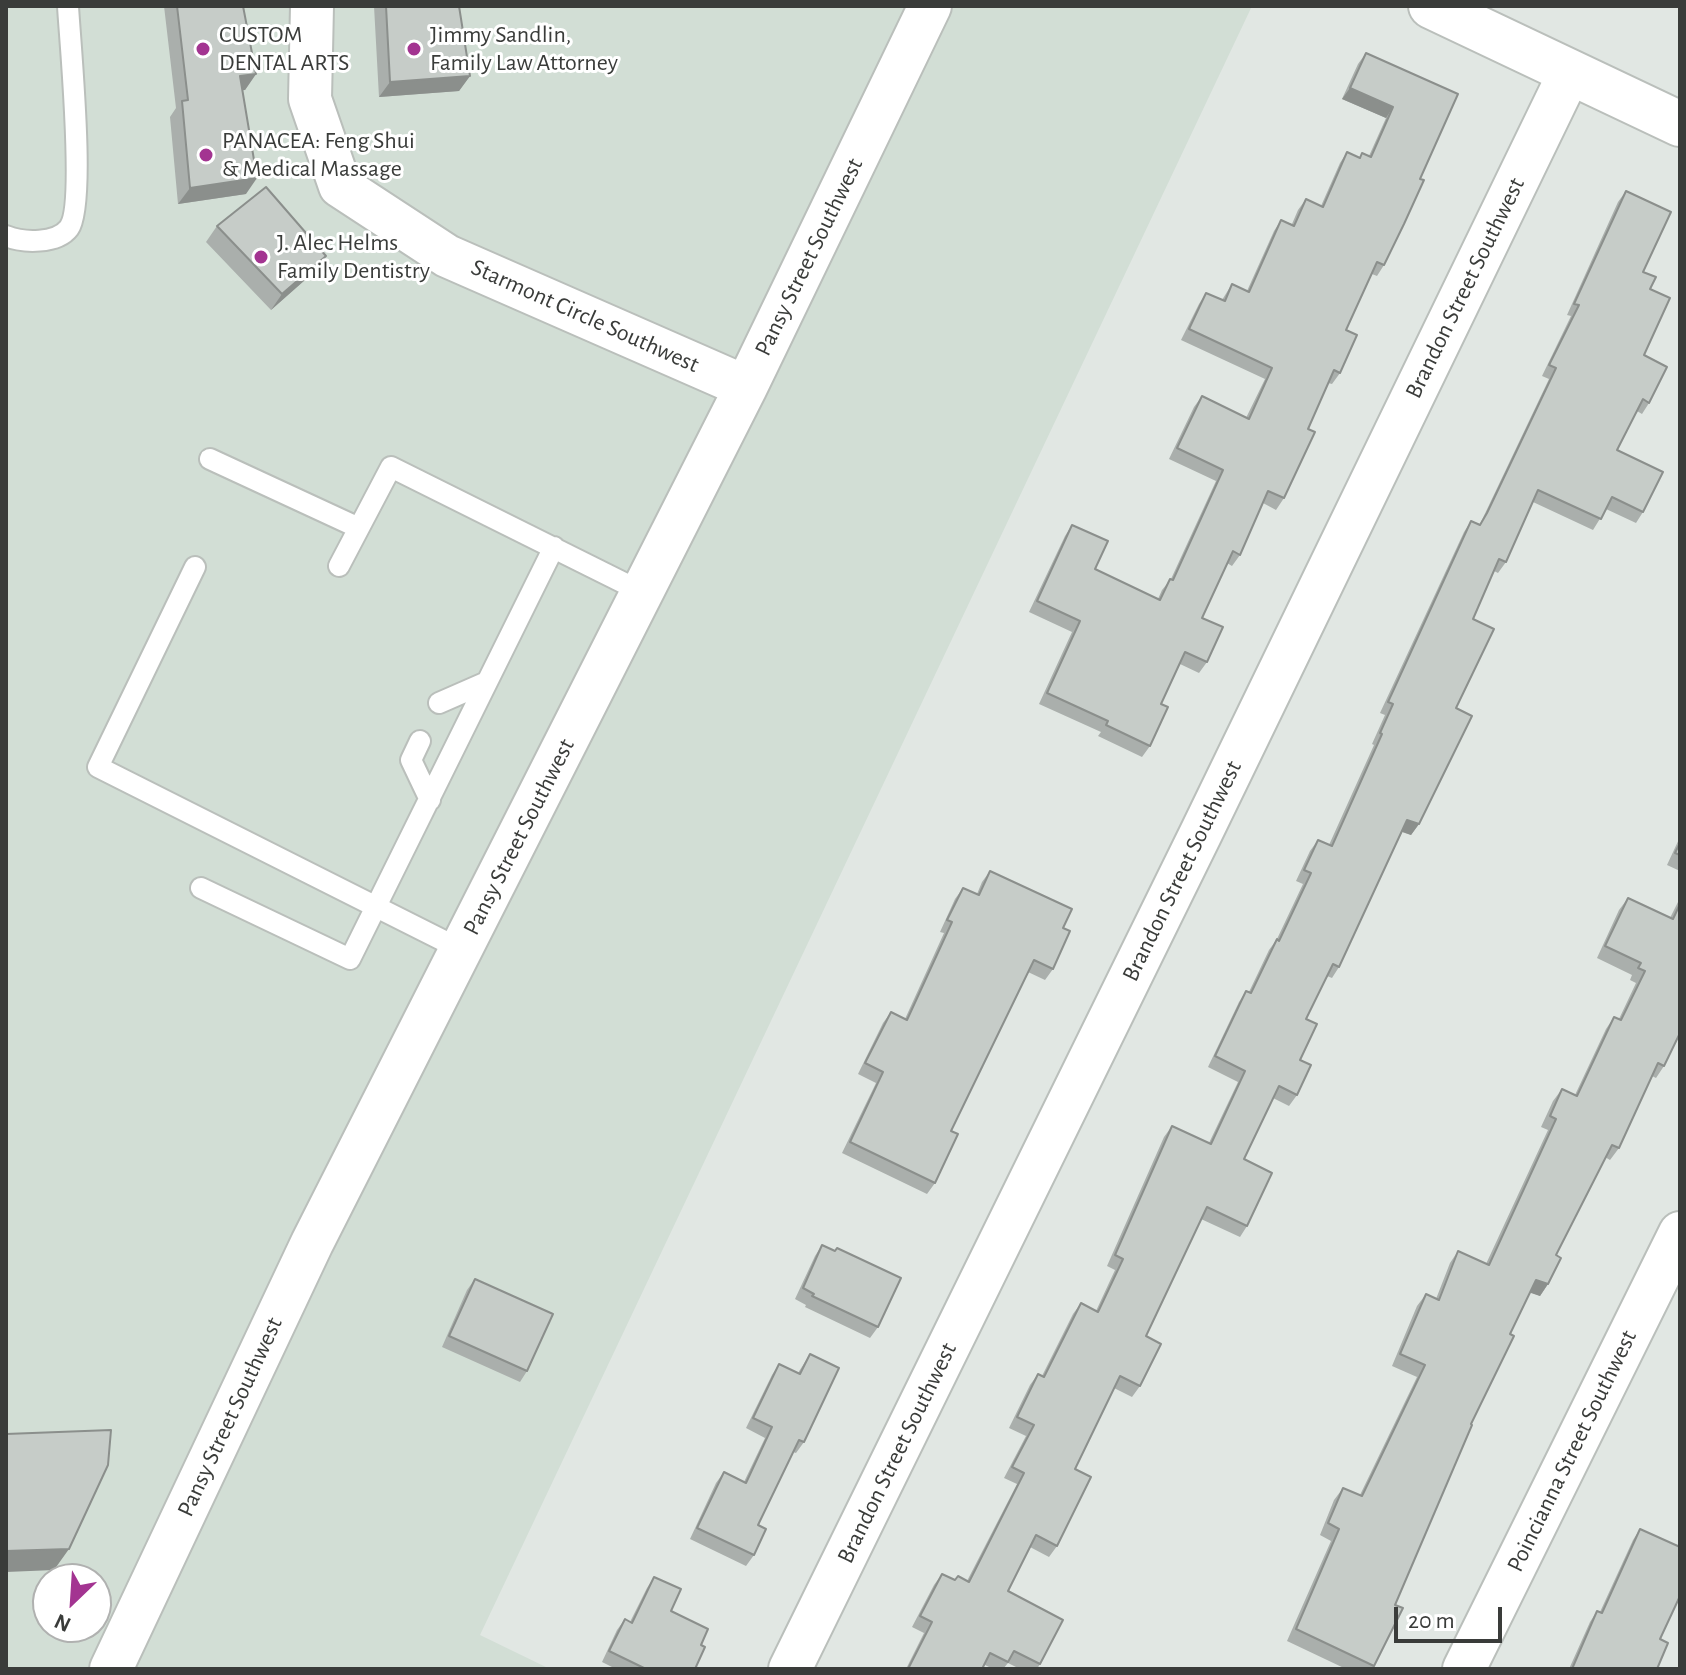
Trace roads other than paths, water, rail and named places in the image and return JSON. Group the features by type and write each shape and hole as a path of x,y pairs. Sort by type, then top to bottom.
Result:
{"main road":[{"path":"1431,6 1680,124"}],"street":[{"name":"Starmont Circle Southwest","path":"312,6 310,99 340,186 447,256 746,387"},
{"name":"Pansy Street Southwest","path":"111,1669 312,1243 746,387 930,6"},
{"name":"Brandon Street Southwest","path":"790,1669 1196,846 1570,72"},
{"name":"Poincianna Street Southwest","path":"1464,1669 1680,1233"}],"lane":[{"path":"6,236 17,240 58,238 71,226 78,189 68,6"},
{"path":"210,459 359,528"},
{"path":"339,566 391,467 642,592"},
{"path":"201,888 350,959 554,547"},
{"path":"195,567 98,767 462,950"},
{"path":"439,703 487,682"},
{"path":"420,741 411,760 430,800"}],"place":[{"name":"CUSTOM DENTAL ARTS","path":"203,49"},
{"name":"Jimmy Sandlin, Family Law Attorney","path":"414,49"},
{"name":"PANACEA: Feng Shui & Medical Massage","path":"206,155"},
{"name":"J. Alec Helms Family Dentistry","path":"261,257"}]}
